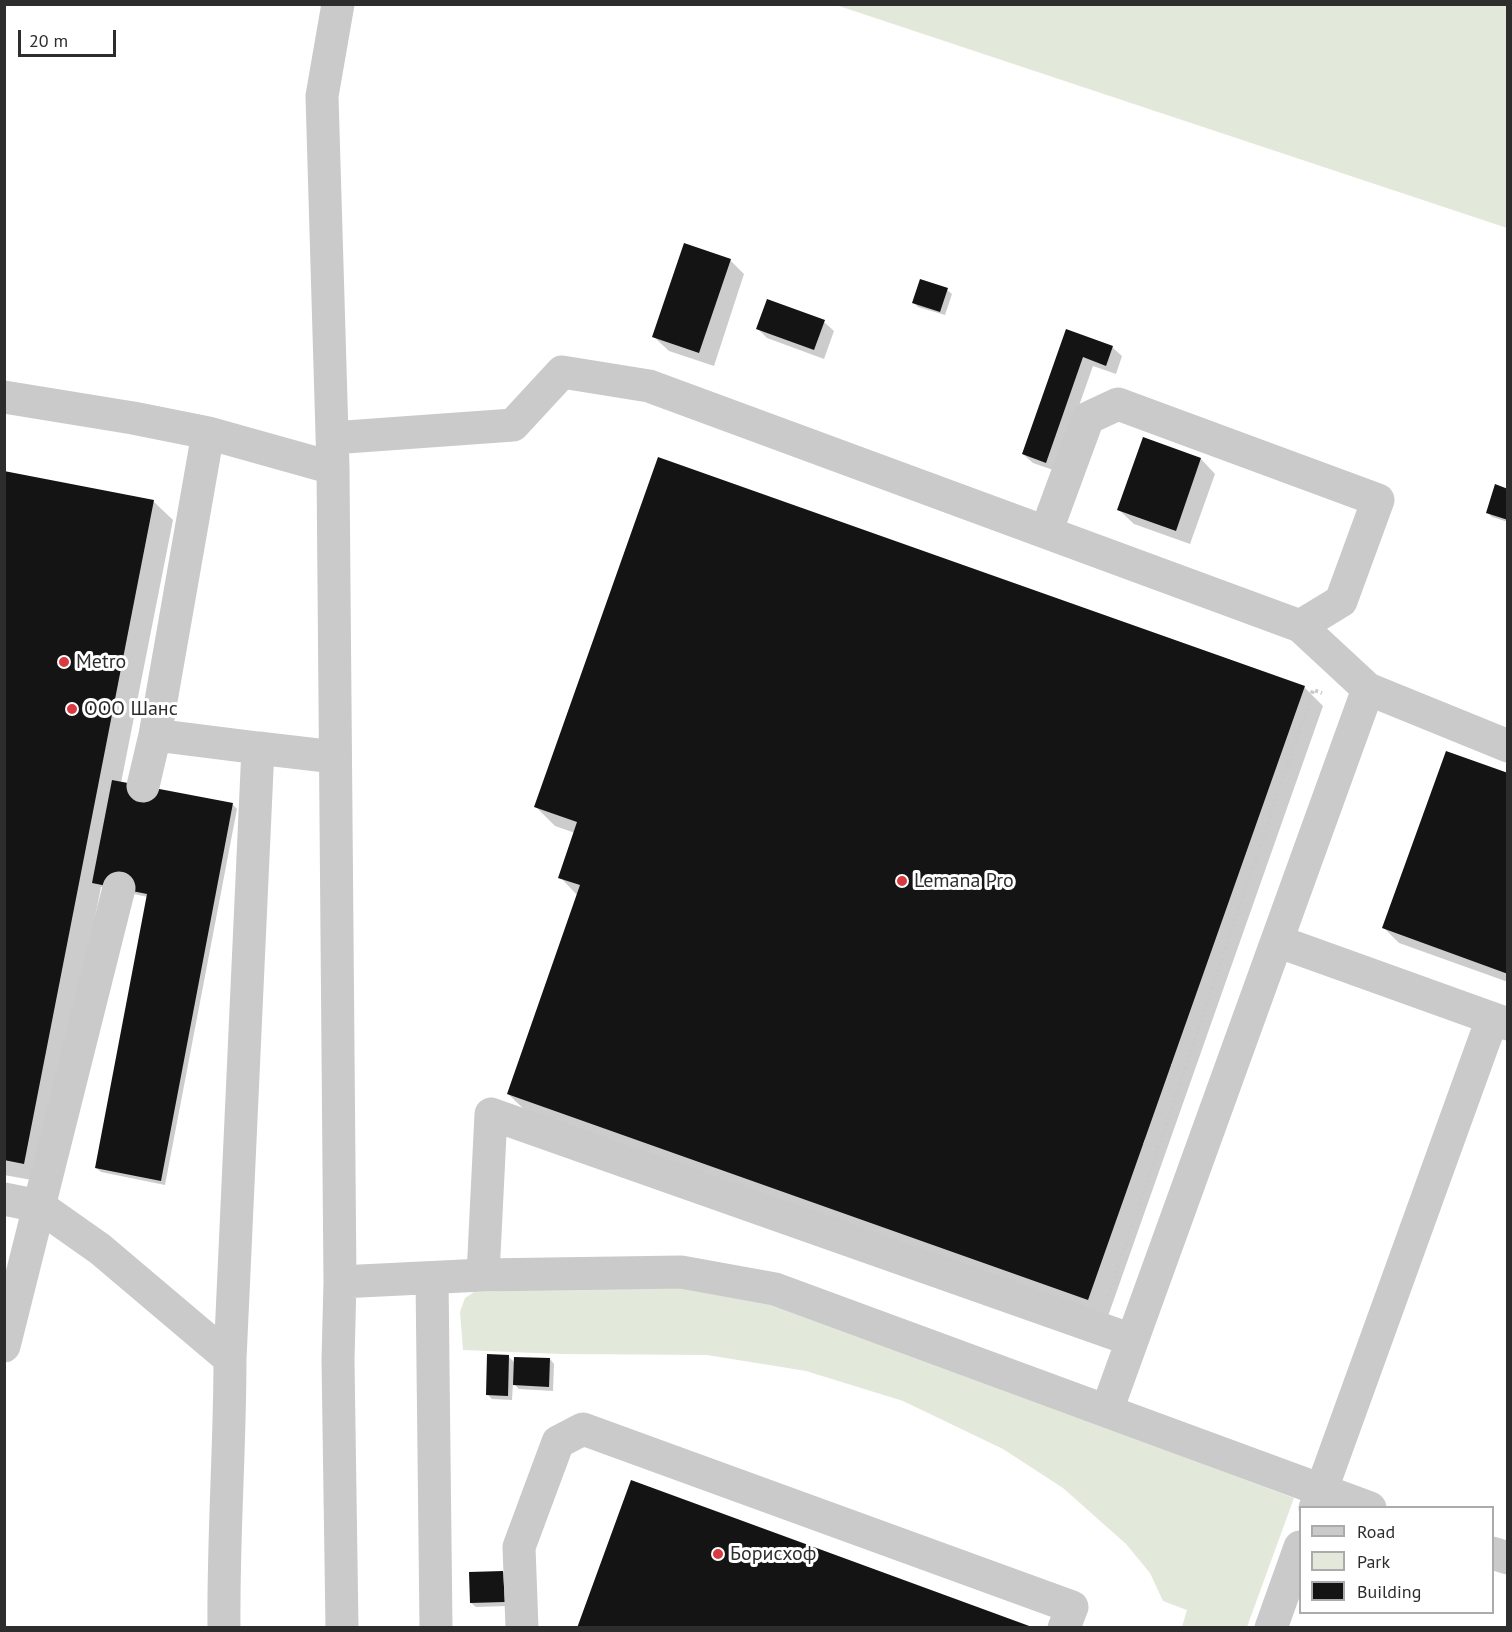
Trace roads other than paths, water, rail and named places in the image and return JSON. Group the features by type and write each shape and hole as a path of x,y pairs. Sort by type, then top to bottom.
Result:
{"street":[{"path":"338,4 322,96 332,453 342,1628"},
{"path":"4,398 332,453 513,425 562,372 649,387 1300,626 1364,698 1508,746"},
{"path":"1046,532 1088,418 1118,404 1378,500 1341,601 1300,626"},
{"path":"143,786 155,735 208,433"},
{"path":"1107,1410 1364,698"},
{"path":"155,735 335,757"},
{"path":"224,1628 230,1359 258,748"},
{"path":"4,1346 118,888"},
{"path":"1277,940 1500,1022 1318,1498"},
{"path":"483,1275 491,1114 1132,1340"},
{"path":"4,1199 39,1206 100,1249 230,1359"},
{"path":"340,1282 483,1275 681,1272 775,1289 1107,1410 1318,1498 1360,1506"},
{"path":"432,1278 436,1628"},
{"path":"522,1628 519,1547 558,1442 583,1429 1072,1607 1064,1628"},
{"path":"1272,1628 1299,1550"}],"place":[{"name":"Metro","path":"64,662"},
{"name":"ООО Шанс","path":"72,709"},
{"name":"Lemana Pro","path":"902,881"},
{"name":"Борисхоф","path":"718,1554"}]}
